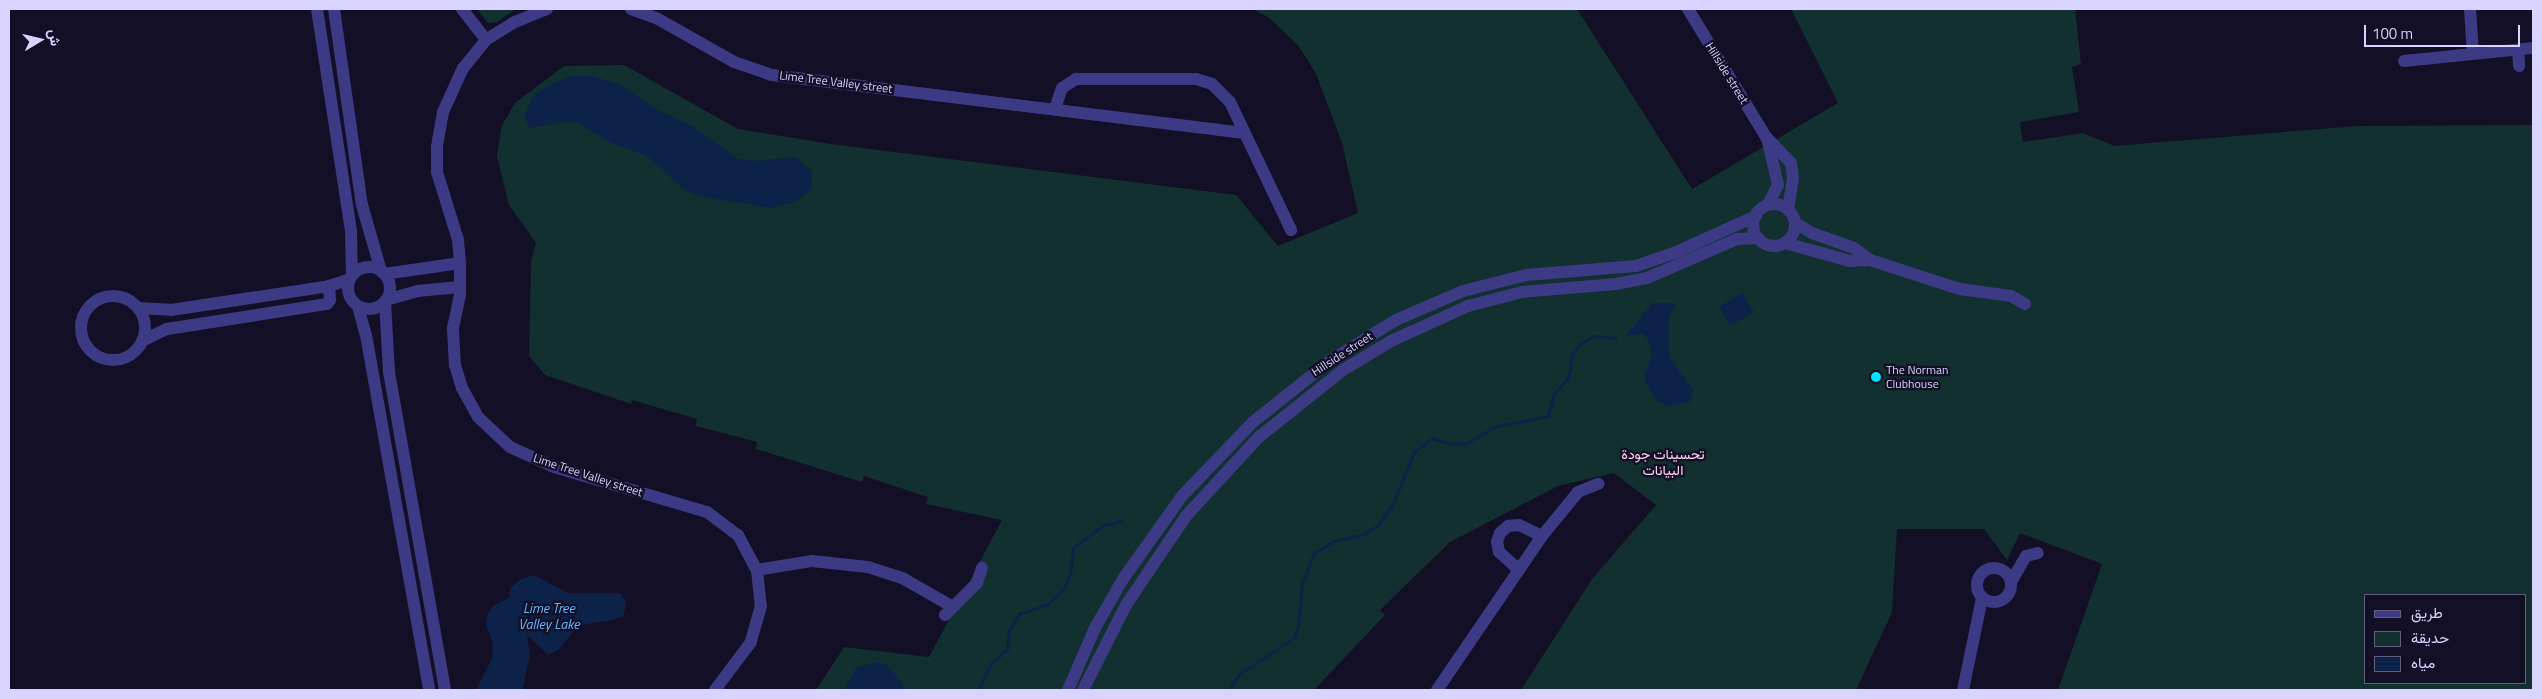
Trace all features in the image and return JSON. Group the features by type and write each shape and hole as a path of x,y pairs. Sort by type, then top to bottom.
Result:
{"street":[{"path":"317,9 351,232 350,295 358,306 366,335 429,690"},
{"path":"334,9 362,205 383,272 390,284 389,372 446,690"},
{"path":"462,9 486,40"},
{"name":"Lime Tree Valley street","path":"547,9 513,22 486,40 454,84 438,135 439,183 458,240 460,263 460,287 453,329 455,365 472,408 493,433 510,447 554,467 713,515 738,534 757,570 761,599 756,630 744,653 716,690"},
{"name":"Lime Tree Valley street","path":"632,9 658,19 734,62 772,74 1244,133"},
{"name":"Hillside street","path":"1688,9 1767,138 1788,159"},
{"path":"2470,9 2473,54"},
{"path":"2404,61 2533,48"},
{"path":"2518,50 2519,66"},
{"path":"1055,109 1062,88 1076,79 1196,79 1212,84 1225,95 1290,230"},
{"name":"Hillside street","path":"1068,690 1095,628 1161,523 1228,445 1311,374 1375,332 1463,291 1526,276 1636,266 1674,253 1756,216 1768,205 1777,190 1777,173 1767,138"},
{"path":"1788,159 1777,173 1784,181 1793,178"},
{"path":"1788,159 1793,178 1788,209 1795,222 1812,233 1854,248 1870,260 1960,289 2011,296 2025,304"},
{"path":"1768,205 1788,209"},
{"path":"1756,216 1754,227 1758,238"},
{"path":"1785,243 1793,234 1795,222"},
{"name":"Hillside street","path":"1083,690 1126,605 1186,516 1239,455 1321,386 1391,341 1468,306 1522,292 1616,284 1647,278 1737,239 1758,238 1769,245 1785,243 1850,261 1870,260"},
{"path":"328,286 330,300 327,304 167,329 142,341 125,358 108,360 88,347 81,332 83,316 100,298 117,296 138,308 162,311 328,286 351,277 364,268 383,272 432,268 460,263"},
{"path":"432,268 438,272 440,280 432,290"},
{"path":"358,306 371,309 390,299 432,290 460,287"},
{"path":"138,308 145,327 142,341"},
{"path":"1311,374 1321,386"},
{"path":"1437,690 1542,536 1578,492 1598,484"},
{"path":"1518,569 1499,552 1497,542 1500,533 1508,526 1518,525 1542,536"},
{"path":"1982,598 1992,602 2003,600 2010,591 2011,582 2026,556 2038,553"},
{"path":"757,570 812,562 850,564 904,579 949,611 977,582 982,568"},
{"path":"1963,690 1982,598 1977,582 1987,569 2003,571 2011,582"}],"green space":[{"path":"477,9 516,9 497,22 488,23"},
{"path":"1252,9 1577,9 1692,189 1838,103 1791,9 2075,9 2081,64 2072,67 2079,112 2020,122 2023,142 2083,133 2114,146 2357,126 2533,125 2533,690 2058,690 2102,564 2020,533 2007,560 1984,529 1897,529 1892,612 1856,690 1521,690 1592,579 1656,505 1614,473 1558,486 1450,542 1380,610 1385,615 1314,690 816,690 844,647 929,657 1002,520 926,504 928,497 864,476 862,482 756,449 757,442 696,426 697,419 632,400 631,404 545,375 529,356 531,262 536,243 509,205 497,156 502,125 515,103 564,66 624,65 738,129 831,144 1236,195 1278,246 1358,213 1342,143 1316,74 1298,45 1268,17"}],"water":[{"path":"570,76 593,76 621,85 656,109 692,126 737,158 753,161 796,157 812,171 812,188 796,202 770,208 709,198 687,192 647,156 610,142 578,123 568,121 530,128 524,118 531,99 542,89"},
{"path":"1742,293 1754,312 1730,326 1719,307"},
{"path":"1652,303 1674,303 1675,306 1669,317 1669,357 1693,390 1690,402 1667,406 1655,399 1644,379 1652,353 1648,339 1643,334 1626,336"},
{"name":"Lime Tree Valley Lake","path":"534,575 568,593 620,593 626,602 624,615 614,620 579,625 558,650 548,655 527,635 530,656 522,690 476,690 492,659 493,643 486,625 488,613 494,605 509,598 510,588 521,579"},
{"path":"877,662 887,665 907,690 843,690 857,667"}],"waterway":[{"path":"1228,690 1241,673 1294,638 1298,626 1302,584 1314,553 1334,541 1364,534 1378,525 1392,506 1414,452 1432,438 1450,444 1467,443 1497,426 1548,416 1554,394 1569,377 1572,354 1580,344 1593,336 1616,338"},
{"path":"978,690 990,664 1007,649 1009,631 1019,614 1048,604 1064,588 1070,574 1073,548 1103,525 1122,521"}],"place":[{"name":"The Norman Clubhouse","path":"1876,377"}],"district":[{"name":"تحسينات جودة البيانات","path":"1663,462"}]}
